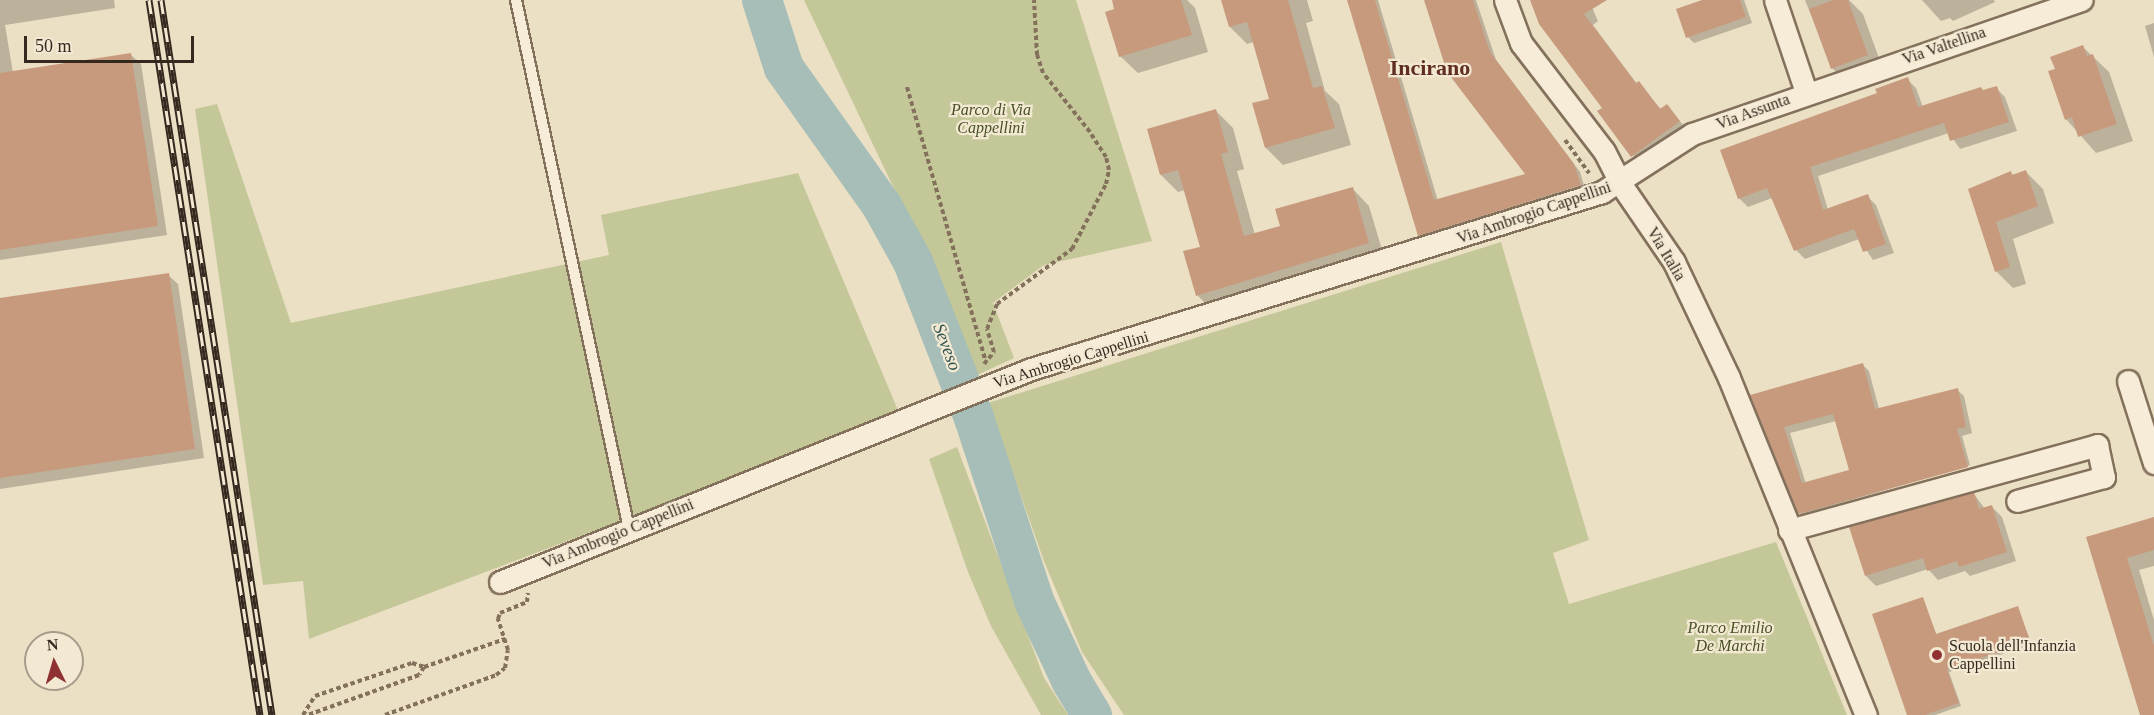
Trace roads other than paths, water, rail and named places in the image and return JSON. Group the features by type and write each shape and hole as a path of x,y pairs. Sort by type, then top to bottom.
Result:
{"street":[{"name":"Via Italia","path":"1504,0 1521,43 1604,151 1620,183 1674,262 1729,378 1866,715"},
{"name":"Via Assunta","path":"1620,183 1692,134 1806,92 1775,0"},
{"name":"Via Valtellina","path":"1806,92 2082,0"},
{"name":"Via Ambrogio Cappellini","path":"500,582 1031,369 1509,224 1620,183"},
{"path":"2128,381 2154,463"},
{"path":"1789,530 2097,445 2104,477 2017,501"}],"lane":[{"path":"516,0 629,529"}],"waterway":[{"name":"Seveso","path":"762,0 784,68 882,206 913,262 974,418 1034,601 1072,682 1092,715"}],"railway":[{"path":"149,0 260,715"},
{"path":"161,0 272,715"}],"place":[{"name":"Scuola dell'Infanzia Cappellini","path":"1937,655"}],"district":[{"name":"Incirano","path":"1430,68"}],"park label":[{"name":"Parco di Via Cappellini","path":"991,119"},
{"name":"Parco Emilio De Marchi","path":"1730,637"}]}
